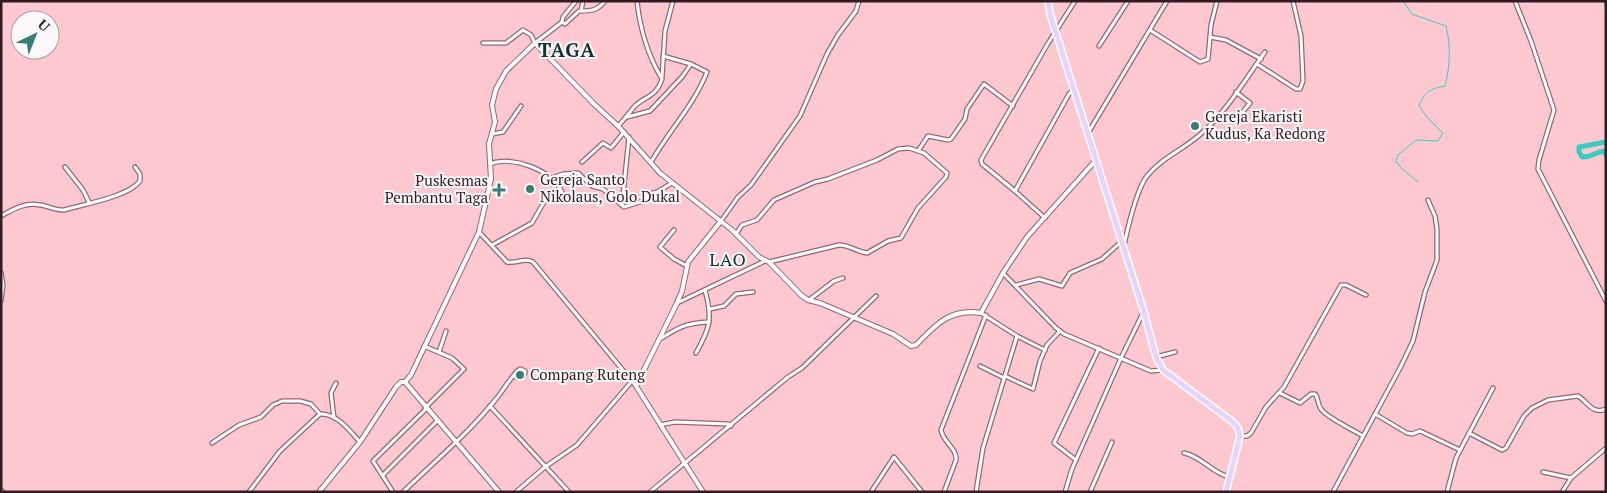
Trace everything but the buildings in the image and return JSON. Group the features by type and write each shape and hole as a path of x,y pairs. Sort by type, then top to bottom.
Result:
{"highway":[{"path":"1048,1 1050,14 1144,312 1156,357 1163,370 1238,428 1240,436 1226,492"}],"street":[{"path":"562,22 562,17 576,1"},
{"path":"319,492 360,442 396,387 401,382 405,382 414,370 479,232 490,190 492,174 489,150 495,122 492,103 499,82 506,72 535,43 562,22 565,24 581,10 584,1"},
{"path":"581,10 590,12 605,1"},
{"path":"636,1 647,50 662,79"},
{"path":"618,126 635,106 652,95 659,86 662,79 666,31 673,1"},
{"path":"636,386 677,303 682,291 687,266 699,247 738,197 751,185 800,116 827,54 838,35 856,12 859,1"},
{"path":"1045,218 981,162 1075,1"},
{"path":"1099,46 1128,1"},
{"path":"1088,134 1167,1"},
{"path":"1150,30 1200,62 1208,60 1211,25 1217,1"},
{"path":"1256,64 1296,89 1300,89 1303,79 1301,63 1302,36 1294,1"},
{"path":"1516,1 1554,110 1538,168 1606,301"},
{"path":"483,43 506,43 523,30 672,183 721,221 767,262 801,296 808,300 820,303 893,334 914,346 937,324 952,314 963,312 984,314 1017,336 1045,350"},
{"path":"1211,38 1222,39 1260,59"},
{"path":"1124,248 1130,219 1147,177 1175,152 1204,132 1265,52"},
{"path":"651,162 707,74 706,71 691,64 663,56"},
{"path":"627,117 648,112 682,77 691,64"},
{"path":"919,149 929,135 948,140 951,139 965,120 967,109 984,84 1013,106"},
{"path":"1015,191 1069,94 1075,90"},
{"path":"1236,92 1250,103 1240,115"},
{"path":"492,134 504,132 521,106"},
{"path":"582,162 603,143 611,148 624,132"},
{"path":"622,206 629,138"},
{"path":"677,303 767,262 839,245 849,246 858,251 868,253 888,241 901,238 918,208 947,173 919,149 898,149 877,160 816,182 774,200 757,220 744,224 736,234"},
{"path":"490,164 500,160 527,165 552,178 561,190 561,193 547,197 531,224 492,245"},
{"path":"944,492 956,460 956,455 942,435 941,430 984,314 1003,273 1028,237 1096,160"},
{"path":"1,216 26,205 39,205 64,210 122,193 132,188 140,180 140,174 136,166"},
{"path":"65,167 89,202"},
{"path":"552,178 563,174 578,173 592,186 605,190 622,206 626,207 643,200 649,194 657,192 672,183"},
{"path":"1333,492 1412,341 1425,292 1437,260 1437,229 1435,216 1428,200"},
{"path":"674,230 660,247 674,259 687,266"},
{"path":"479,232 508,262 526,260 533,262 636,386 703,492"},
{"path":"1016,285 1039,279 1062,286 1070,273 1102,258 1121,242"},
{"path":"1,273 3,285 1,301"},
{"path":"1003,273 1060,331 1151,371 1163,370"},
{"path":"808,300 834,281 843,278"},
{"path":"1240,436 1247,436 1252,433 1266,407 1280,393 1341,285 1346,285 1366,295"},
{"path":"696,353 707,333 709,322 710,309 705,290"},
{"path":"710,309 725,305 736,294 753,292"},
{"path":"650,492 788,377 806,365 876,296"},
{"path":"1065,492 1076,460 1121,358 1144,312"},
{"path":"659,339 686,325 709,322"},
{"path":"439,352 446,331"},
{"path":"980,366 1033,389 1045,350 1060,331"},
{"path":"976,492 982,448 1017,336"},
{"path":"392,492 373,461 464,369 455,359 424,346"},
{"path":"1076,460 1054,443 1099,348"},
{"path":"1156,357 1174,352"},
{"path":"403,492 490,406 513,376"},
{"path":"516,492 545,467 577,445 632,381"},
{"path":"334,418 331,393 336,382"},
{"path":"405,382 499,492"},
{"path":"1447,492 1460,450 1493,388"},
{"path":"1280,393 1300,403 1311,394 1315,394 1318,396 1319,405 1324,413 1363,436"},
{"path":"1469,433 1502,450 1506,448 1528,411 1548,400 1578,396 1594,409 1601,411 1606,409"},
{"path":"212,443 239,425 261,417 273,405 282,401 300,401 311,404 320,414"},
{"path":"490,406 569,492"},
{"path":"249,492 280,451 320,414 326,414 334,418 360,442"},
{"path":"1375,414 1407,433 1412,434 1420,431 1460,450"},
{"path":"383,475 437,421"},
{"path":"660,425 674,422 728,424 731,426"},
{"path":"1090,492 1112,442"},
{"path":"1562,492 1572,478 1606,448"},
{"path":"1184,453 1193,455 1220,475 1229,477"},
{"path":"871,492 894,457 922,492"},
{"path":"1543,472 1572,478"},
{"path":"874,488 877,492"}],"waterway":[{"path":"1403,1 1412,14 1446,26 1449,41 1449,64 1445,86 1435,88 1429,92 1423,97 1419,106 1443,133 1438,141 1416,140 1398,155 1396,161 1401,168 1418,182"},
{"path":"1606,142 1579,147 1582,157 1588,157 1604,151 1606,155"}],"place":[{"name":"Gereja Ekaristi Kudus, Ka Redong","path":"1195,126"},
{"name":"Gereja Santo Nikolaus, Golo Dukal","path":"530,189"},
{"name":"Puskesmas Pembantu Taga","path":"499,190"},
{"name":"Compang Ruteng","path":"520,375"}],"district":[{"name":"TAGA","path":"567,50"},
{"name":"LAO","path":"728,260"}]}
